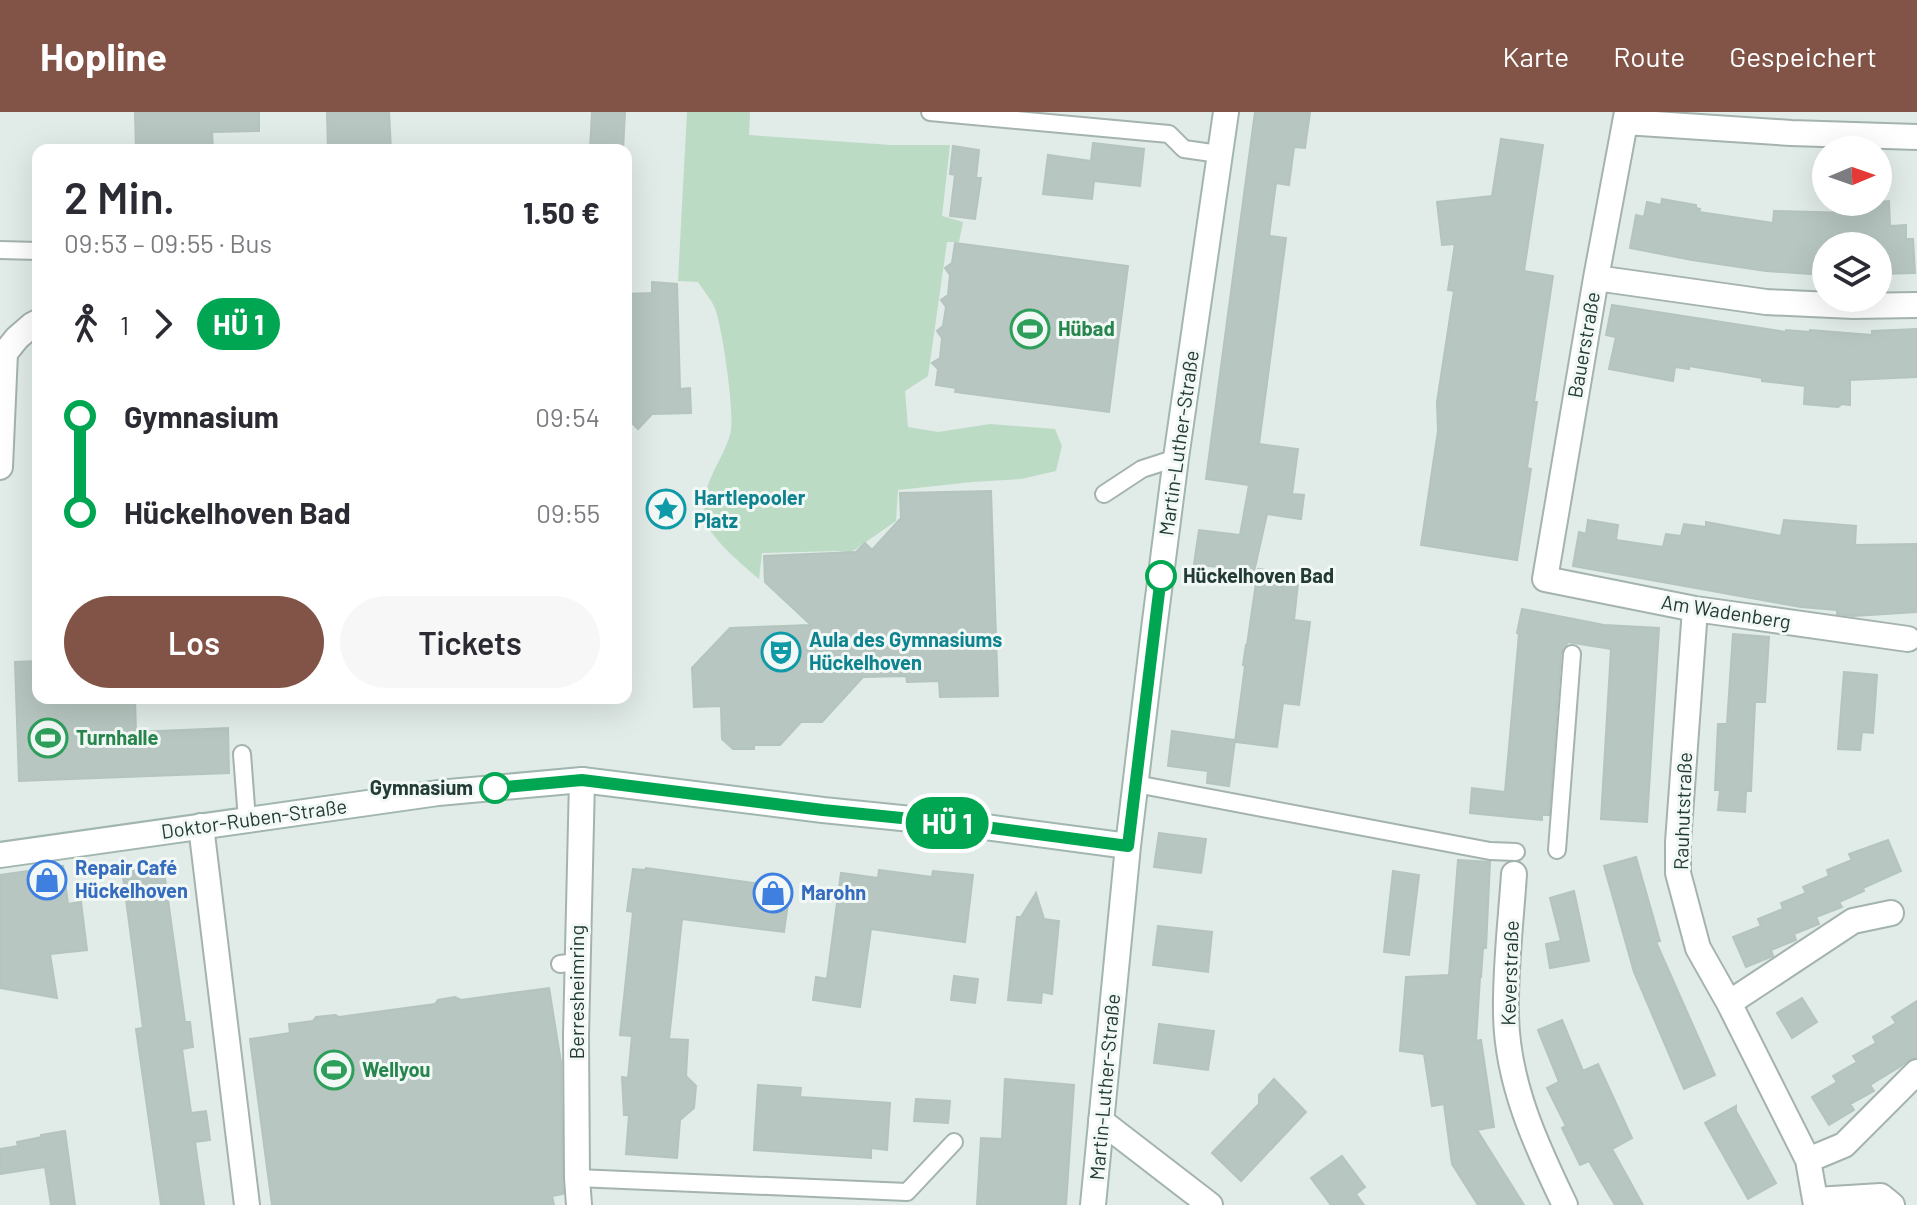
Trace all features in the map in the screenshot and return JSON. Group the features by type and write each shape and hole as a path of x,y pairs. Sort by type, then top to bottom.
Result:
{"street":[{"name":"Martin-Luther-Straße","path":"1093,1205 1128,846 1154,629 1226,112"},
{"path":"1626,117 1791,133 1917,137"},
{"name":"Bauerstraße","path":"1545,579 1626,117"},
{"path":"1596,278 1766,302 1917,305"},
{"path":"0,467 5,353 32,325"},
{"name":"Am Wadenberg","path":"1545,579 1695,609 1908,639"},
{"name":"Rauhutstraße","path":"1695,609 1678,873 1698,948 1808,1160 1816,1203 1881,1196 1892,1205"},
{"name":"Doktor-Ruben-Straße","path":"0,855 438,793 582,780 1128,846"},
{"name":"Berresheimring","path":"579,1205 569,963 572,845 582,780"},
{"path":"201,826 216,895 231,1012 247,1205"},
{"name":"Keverstraße","path":"1515,863 1506,1015 1510,1058 1538,1150 1565,1205"},
{"path":"1729,1003 1853,921 1891,913"},
{"path":"1808,1160 1844,1145 1917,1072"},
{"path":"1101,1121 1210,1205"}],"lane":[{"path":"930,112 1169,134 1184,149 1219,154"},
{"path":"0,250 32,251"},
{"path":"1104,494 1142,469 1176,458"},
{"path":"1557,850 1572,654"},
{"path":"242,754 247,820"},
{"path":"1136,784 1490,851 1515,863"},
{"path":"577,1178 907,1192 954,1142"}],"green space":[{"path":"687,112 750,112 749,135 891,145 950,145 942,216 963,222 959,242 947,242 928,376 905,391 908,427 938,432 990,424 1055,429 1062,446 1056,471 1021,479 898,490 896,521 850,553 762,553 759,579 729,552 709,528 704,508 708,486 726,446 731,425 730,392 721,333 715,308 698,282 678,281"}],"building":[{"path":"135,112 259,112 259,131 212,132 213,144 136,144"},
{"path":"327,112 389,112 391,144 328,144"},
{"path":"592,112 625,112 623,144 590,144"},
{"path":"1255,112 1310,112 1305,148 1294,147 1289,185 1276,183 1269,236 1286,238 1259,444 1298,449 1292,494 1304,495 1301,519 1267,514 1254,572 1194,564 1199,530 1240,535 1249,485 1206,479"},
{"path":"1501,139 1543,145 1524,271 1553,276 1534,402 1537,402 1527,468 1531,469 1517,560 1421,545 1438,431 1437,402 1454,291 1448,290 1455,244 1442,245 1437,202 1492,196"},
{"path":"1093,143 1144,149 1140,186 1094,181 1092,199 1043,194 1048,155 1091,161"},
{"path":"953,146 979,150 976,178 981,178 975,219 950,216 955,175 950,174"},
{"path":"1662,199 1696,205 1699,212 1773,223 1774,211 1812,212 1812,216 1890,216 1890,226 1906,225 1906,239 1913,239 1915,273 1892,274 1892,232 1812,232 1812,274 1766,271 1630,248 1636,215 1644,217 1647,202 1661,205"},
{"name":"Hübad","path":"955,243 1128,266 1109,412 955,392 956,388 936,385 938,369 932,363 940,358 942,338 937,331 943,326 946,307 941,300 948,295 950,275 945,268 952,263"},
{"path":"652,282 677,284 680,389 690,388 691,413 652,414 638,429 632,423 632,294 652,293"},
{"path":"1612,305 1786,332 1810,330 1872,335 1872,331 1917,329 1917,377 1850,380 1850,405 1838,407 1804,404 1805,386 1762,381 1762,378 1689,366 1689,369 1675,367 1673,381 1609,369 1616,337 1606,335"},
{"path":"991,491 998,696 940,697 939,681 907,682 906,676 863,677 822,722 801,722 780,745 754,745 754,749 733,749 722,739 721,706 694,707 692,668 730,628 811,625 765,582 764,556 856,552 865,543 872,550 901,518 900,493"},
{"path":"1588,520 1618,525 1616,540 1663,547 1666,534 1681,536 1684,524 1706,527 1706,522 1781,536 1784,520 1856,526 1855,545 1917,544 1917,612 1837,614 1837,610 1801,607 1573,566 1579,532 1586,534"},
{"path":"1258,569 1299,574 1294,620 1310,622 1299,705 1283,703 1277,747 1235,742"},
{"path":"1522,609 1604,625 1659,628 1647,822 1601,819 1611,649 1568,642 1561,653 1549,815 1542,815 1542,820 1470,813 1472,788 1505,792 1517,633"},
{"path":"1733,634 1769,637 1765,702 1755,702 1751,791 1746,791 1745,812 1718,810 1720,790 1715,790 1718,724 1727,724"},
{"path":"32,661 32,704 135,704 136,732 228,728 229,773 19,781 15,662"},
{"path":"1844,672 1877,675 1873,733 1862,732 1860,750 1838,749"},
{"path":"1172,731 1235,740 1229,786 1207,783 1208,771 1168,766"},
{"path":"1159,833 1206,839 1201,873 1154,867"},
{"path":"1888,840 1901,871 1839,902 1842,907 1816,917 1819,924 1794,934 1796,940 1771,950 1773,956 1746,967 1733,937 1761,926 1758,919 1783,909 1781,903 1806,893 1803,887 1829,876 1827,870 1852,860 1849,854"},
{"path":"1636,857 1660,941 1656,942 1715,1075 1684,1089 1634,972 1604,866"},
{"path":"1458,860 1490,862 1486,948 1483,948 1476,1041 1481,1040 1494,1127 1477,1130 1524,1205 1478,1205 1452,1164 1444,1104 1432,1106 1424,1054 1400,1051 1406,977 1449,975"},
{"path":"163,864 185,1022 190,1022 193,1047 182,1049 191,1113 206,1111 210,1140 195,1142 204,1205 161,1205 136,1029 143,1028 122,869"},
{"path":"63,866 68,904 81,902 87,950 50,954 57,998 0,988 0,875"},
{"path":"646,868 790,888 784,932 682,919 669,1039 688,1040 686,1076 696,1086 694,1108 680,1120 677,1158 626,1154 629,1115 624,1115 622,1077 628,1078 632,1036 620,1035 633,912 627,911 633,869"},
{"path":"879,870 932,877 933,871 973,875 965,942 871,929 860,1007 813,1000 816,977 827,979 841,873 878,878"},
{"path":"1393,871 1419,875 1409,955 1384,952"},
{"path":"1574,891 1589,961 1550,968 1546,944 1561,941 1550,898"},
{"path":"1036,893 1044,919 1059,921 1052,994 1042,992 1041,1003 1008,1000 1017,917 1021,917"},
{"path":"1158,926 1212,932 1208,972 1153,965"},
{"path":"954,976 978,979 975,1003 951,1000"},
{"path":"549,988 561,1062 563,1194 552,1196 554,1205 272,1205 250,1039 290,1033 289,1024 313,1021 316,1017 339,1017 435,1004 438,1000 455,997 461,1000"},
{"path":"1802,998 1817,1022 1792,1038 1777,1013"},
{"path":"1917,1001 1917,1057 1870,1085 1874,1091 1850,1104 1854,1110 1829,1125 1812,1097 1837,1082 1833,1076 1857,1062 1853,1056 1876,1043 1873,1037 1896,1023 1892,1017"},
{"path":"1562,1020 1583,1071 1598,1064 1632,1138 1612,1149 1643,1205 1615,1205 1589,1161 1580,1165 1562,1128 1566,1126 1547,1088 1559,1082 1538,1030"},
{"path":"1159,1024 1214,1031 1208,1070 1154,1063"},
{"path":"1005,1079 1074,1085 1066,1205 977,1205 981,1138 1002,1139"},
{"path":"1274,1079 1306,1112 1241,1181 1212,1153 1259,1104 1259,1095"},
{"path":"758,1085 801,1088 800,1097 890,1103 887,1150 871,1148 871,1158 754,1150"},
{"path":"916,1099 950,1101 948,1123 914,1121"},
{"path":"1736,1106 1776,1183 1748,1199 1705,1123"},
{"path":"65,1131 75,1205 51,1205 45,1167 0,1174 0,1149 18,1146 17,1142 41,1135"},
{"path":"1342,1156 1365,1187 1356,1194 1364,1205 1331,1205 1311,1178"}],"bus line":[{"path":"495,788 582,780 1128,846 1161,576"}],"place":[{"name":"Hübad","path":"1030,329"},
{"name":"Hartlepooler Platz","path":"666,509"},
{"name":"Hückelhoven Bad","path":"1161,576"},
{"name":"Aula des Gymnasiums Hückelhoven","path":"781,652"},
{"name":"Turnhalle","path":"48,738"},
{"name":"Gymnasium","path":"495,788"},
{"name":"Repair Café Hückelhoven","path":"47,880"},
{"name":"Marohn","path":"773,893"},
{"name":"Wellyou","path":"334,1070"}]}
